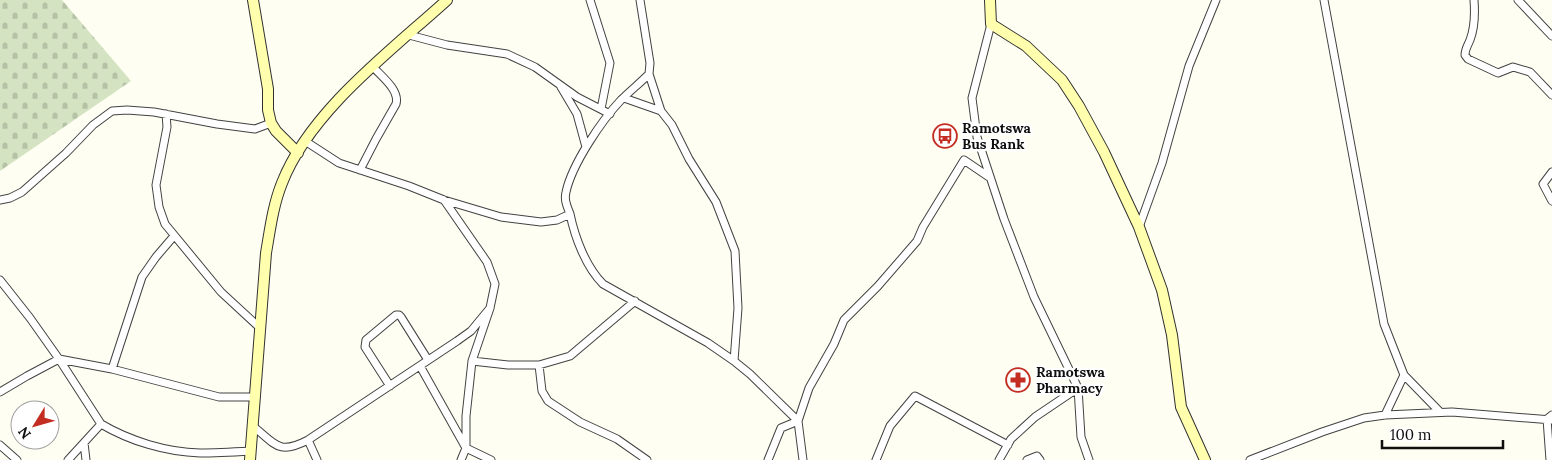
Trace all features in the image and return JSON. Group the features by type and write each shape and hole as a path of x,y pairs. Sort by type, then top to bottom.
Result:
{"street":[{"path":"252,0 268,89 268,110 271,123 276,131 298,153"},
{"path":"0,280 59,359 101,424 134,440 164,448 198,453 250,456 254,427 265,261 270,225 282,182 305,141 349,88 447,0"},
{"path":"590,0 610,62 601,110"},
{"path":"640,0 649,53 649,74 661,111 672,125 689,159 716,202 735,251 738,308 734,361"},
{"path":"990,0 991,24 972,98 977,137 989,177 1034,297 1078,388 1081,437 1089,460"},
{"path":"1139,227 1162,163 1189,66 1216,0"},
{"path":"1324,0 1384,324 1404,375 1440,412"},
{"path":"1474,0 1474,24 1471,39 1465,51 1468,59 1498,73 1513,67 1530,72 1552,95"},
{"path":"1518,0 1552,36"},
{"path":"991,24 1026,46 1062,80 1079,106 1104,152 1139,227 1162,290 1172,334 1181,406 1205,460"},
{"path":"409,35 447,45 508,54 535,67 577,97 610,114"},
{"path":"360,170 398,98 372,66"},
{"path":"649,74 610,114 586,147 565,192 566,204 591,270 604,284 701,339 734,361 750,374 798,422"},
{"path":"560,85 578,114 586,147"},
{"path":"624,98 661,111"},
{"path":"0,200 10,198 22,192 66,153 93,125 112,111 127,110 166,114 255,129 271,123"},
{"path":"166,114 167,127 156,185 159,207 166,224 222,292 260,328"},
{"path":"305,141 339,163 409,186 444,200 501,217 530,221 557,220 570,214"},
{"path":"803,460 798,422 809,388 834,344 844,320 878,286 917,242 923,227 964,160 989,177"},
{"path":"1552,172 1543,184 1552,201"},
{"path":"444,200 486,262 494,284 490,308 472,361 466,416 466,448 461,460"},
{"path":"112,369 142,276 174,236"},
{"path":"472,361 508,365 539,365 570,356 635,301"},
{"path":"254,427 276,445 284,449 295,447 471,331 490,308"},
{"path":"390,386 365,347 365,343 366,340 396,315 401,317 428,360"},
{"path":"0,392 59,359 112,369 219,397 256,397"},
{"path":"539,365 542,391 548,401 580,422 618,439 647,460"},
{"path":"420,366 466,448 491,460"},
{"path":"1385,415 1404,375"},
{"path":"999,460 1011,439 1035,417 1078,388"},
{"path":"876,460 890,426 915,396 1008,445"},
{"path":"1250,460 1364,418 1440,412 1550,418 1550,460"},
{"path":"768,460 781,428 798,422"},
{"path":"68,460 101,424"},
{"path":"308,440 317,460"},
{"path":"84,443 86,460"},
{"path":"0,445 17,460"},
{"path":"1027,460 1037,456 1040,460"}],"green space":[{"path":"0,0 62,0 131,81 0,171"}],"place":[{"name":"Ramotswa Bus Rank","path":"945,136"},
{"name":"Ramotswa Pharmacy","path":"1018,380"}]}
